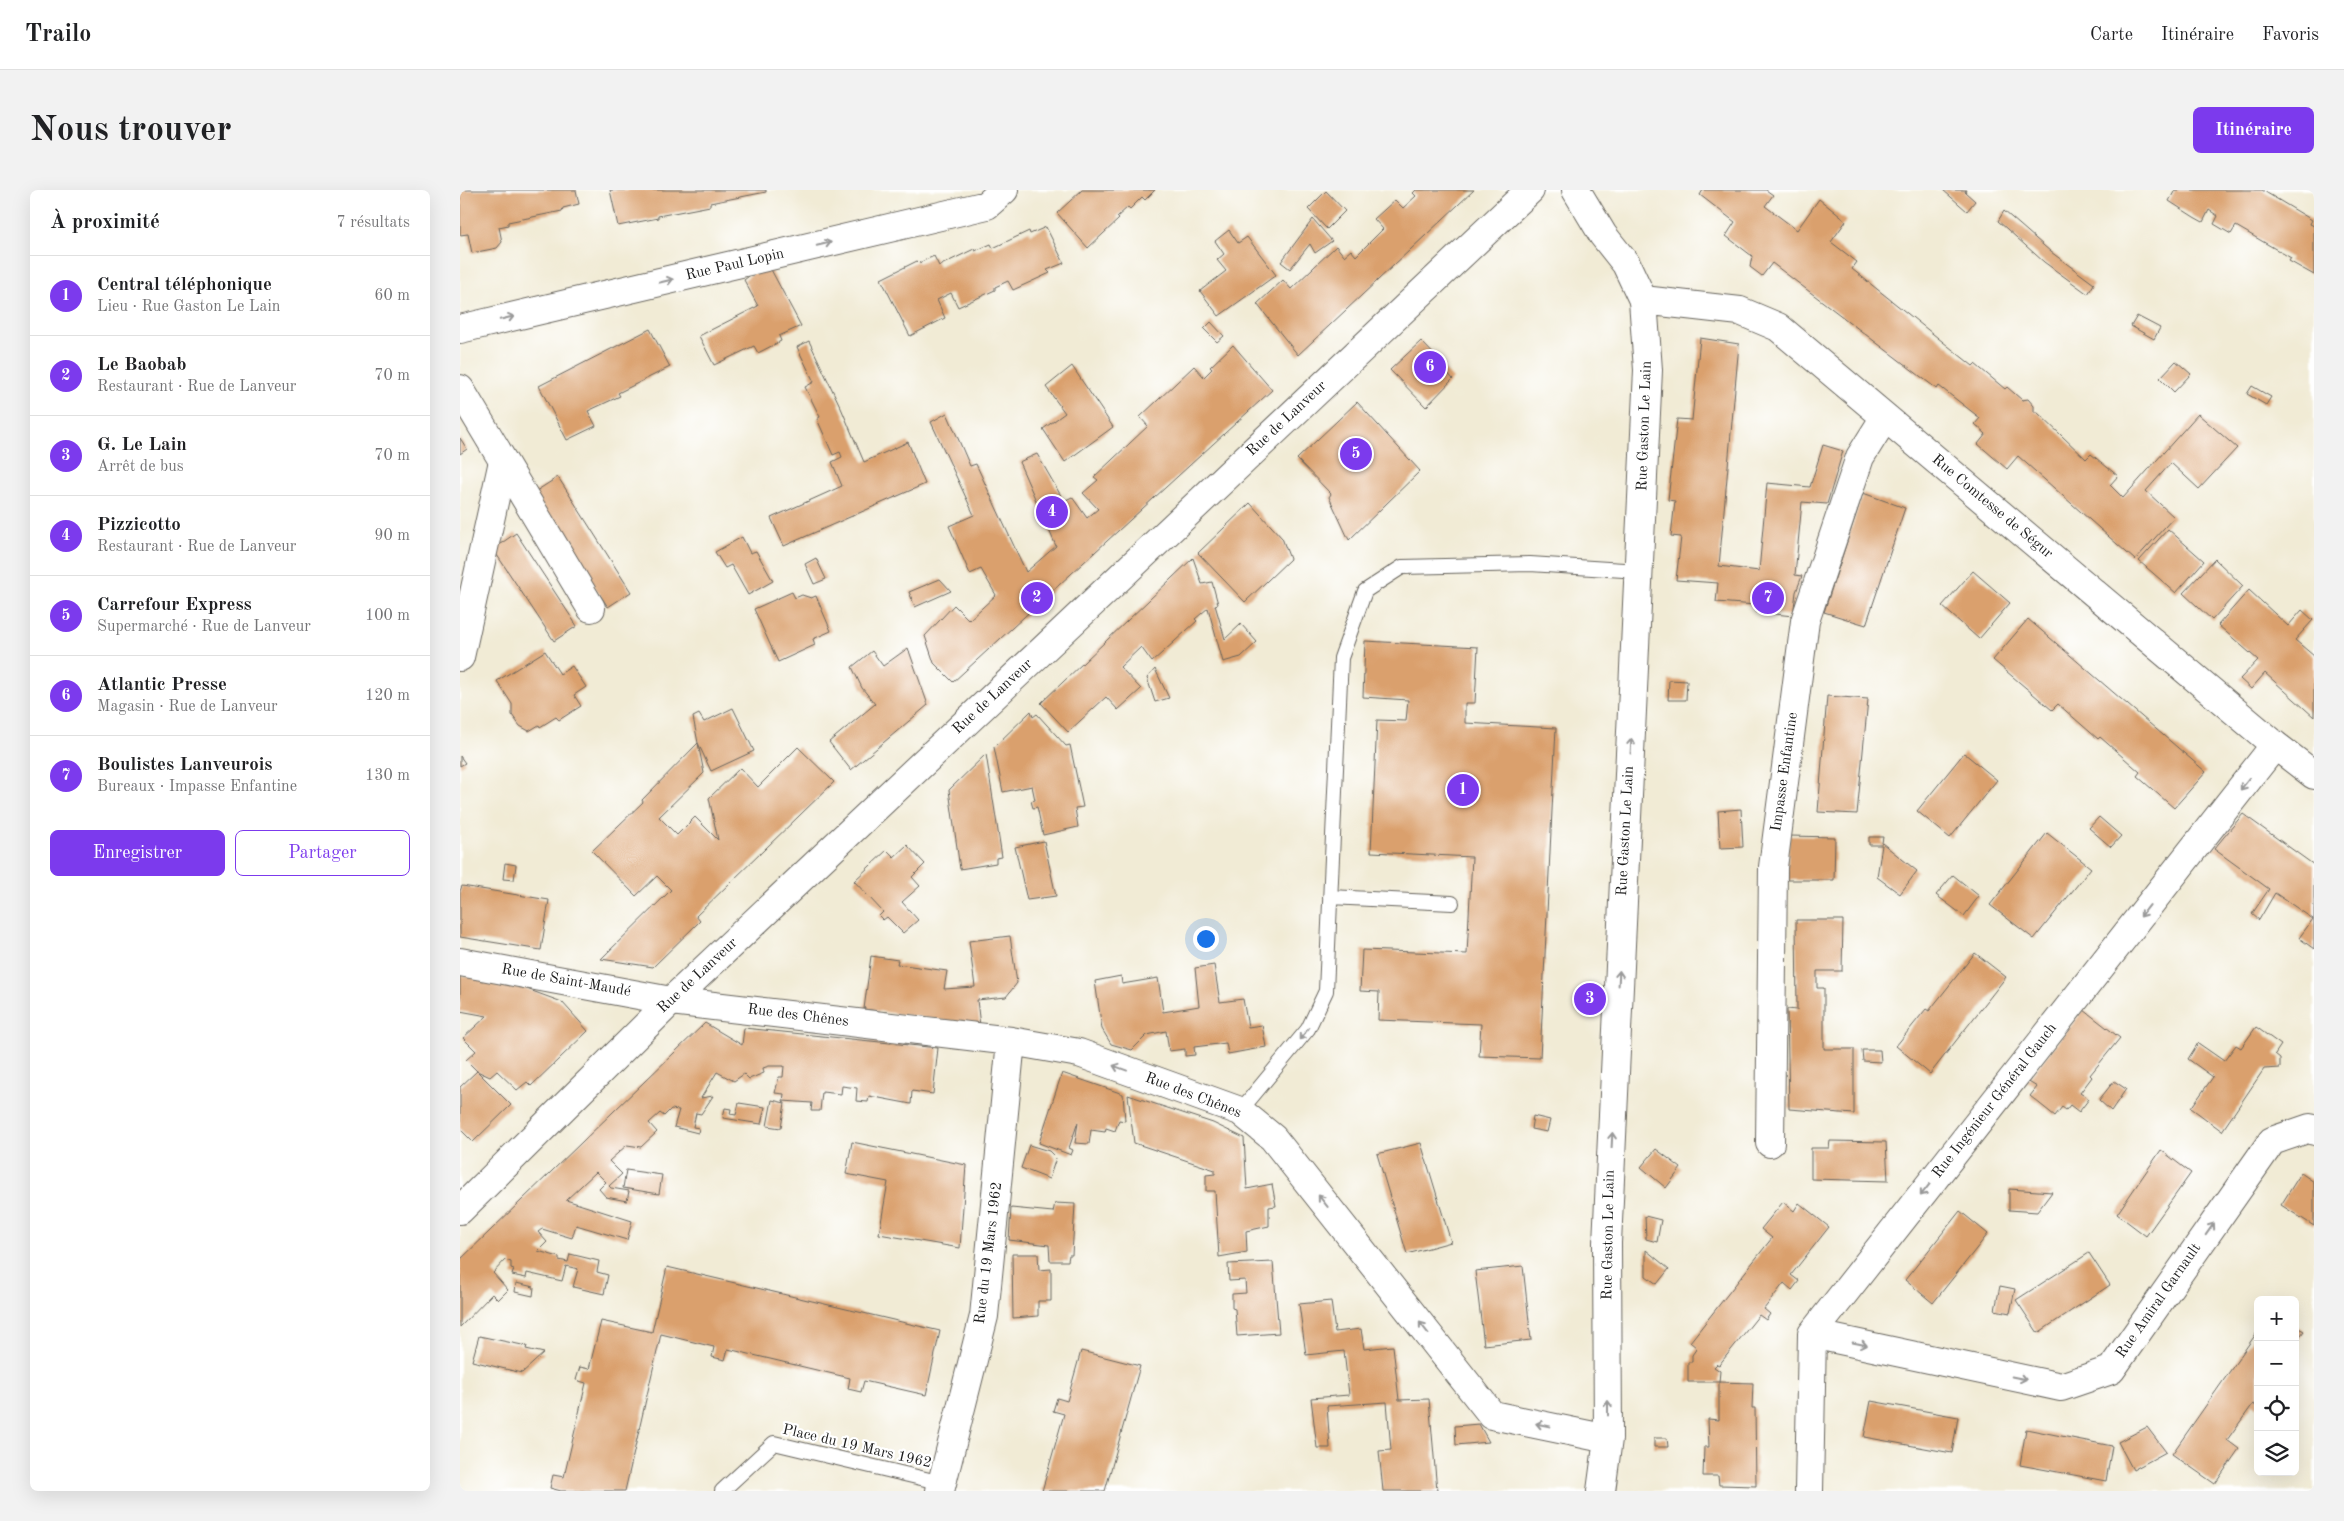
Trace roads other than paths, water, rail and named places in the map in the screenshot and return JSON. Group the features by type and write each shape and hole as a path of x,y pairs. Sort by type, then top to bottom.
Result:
{"street":[{"name":"Rue Paul Lopin","path":"460,329 987,205 1004,190"},
{"name":"Rue de Lanveur","path":"460,1210 671,1001 1530,190"},
{"name":"Rue Gaston Le Lain","path":"1576,190 1603,236 1626,264 1643,300 1648,370 1607,1243 1608,1439 1602,1491"},
{"name":"Rue Comtesse de Ségur","path":"1643,300 1740,311 1778,327 2314,775"},
{"path":"460,389 591,608"},
{"name":"Impasse Enfantine","path":"1770,1143 1772,867 1805,621 1860,457 1885,418"},
{"path":"460,657 503,461"},
{"name":"Rue Ingénieur Général Gauch","path":"1812,1334 2276,745"},
{"name":"Rue de Saint-Maudé","path":"460,962 671,1001"},
{"name":"Rue des Chênes","path":"671,1001 1011,1041 1079,1053 1240,1111 1273,1138 1492,1415 1608,1439"},
{"name":"Rue du 19 Mars 1962","path":"941,1487 984,1316 1011,1041"},
{"name":"Rue Amiral Garnault","path":"1812,1334 2060,1387 2110,1370 2272,1140 2310,1128 2314,1131"},
{"path":"1808,1491 1812,1334"}],"lane":[{"path":"1240,1111 1308,1029 1326,991 1341,658 1365,591 1402,567 1530,564 1639,571"},
{"path":"1330,897 1452,903"},
{"name":"Place du 19 Mars 1962","path":"722,1491 774,1443 941,1487"}],"place":[{"name":"Atlantic Presse","path":"1430,367"},
{"name":"Carrefour Express","path":"1356,454"},
{"name":"Pizzicotto","path":"1052,512"},
{"name":"Le Baobab","path":"1037,598"},
{"name":"Boulistes Lanveurois","path":"1768,598"},
{"name":"Central téléphonique","path":"1463,790"},
{"name":"G. Le Lain","path":"1590,999"}]}
